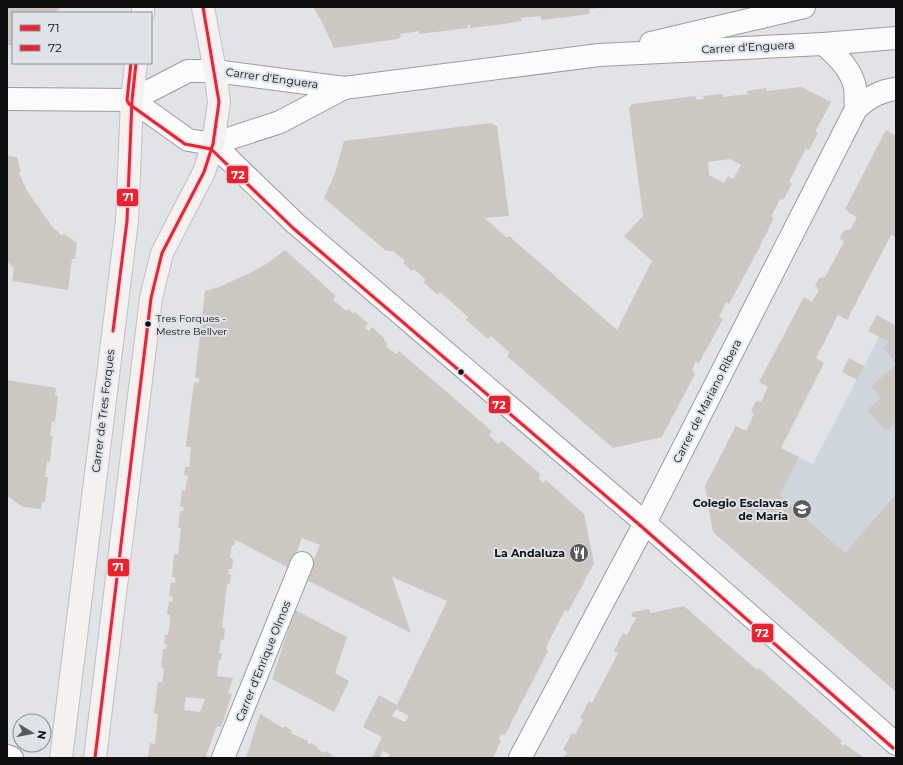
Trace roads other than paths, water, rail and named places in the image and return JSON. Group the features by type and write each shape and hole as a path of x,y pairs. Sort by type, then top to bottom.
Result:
{"main road":[{"path":"95,758 151,298 162,253 204,172 213,144 219,102 215,71 202,7"},
{"name":"Carrer de Tres Forques","path":"61,758 127,221 132,100 136,64"}],"street":[{"name":"Carrer d'Enguera","path":"599,55 804,7"},
{"name":"Carrer d'Enguera","path":"344,88 280,122 213,144 188,140 132,100 188,71 215,71 344,88 599,55 823,44 896,38"},
{"name":"Carrer de Mariano Ribera","path":"520,758 645,523 856,109 855,87 849,74 836,54 823,44"},
{"path":"856,109 866,99 875,94 896,89"},
{"path":"7,99 132,100"},
{"path":"213,144 296,224 645,523 896,744"},
{"name":"Carrer d'Enrique Olmos","path":"223,758 302,563"},
{"path":"7,756 12,758"}],"place":[{"name":"Tres Forques - Mestre Bellver","path":"148,324"},
{"name":"Colegio Esclavas de María","path":"802,509"},
{"name":"La Andaluza","path":"579,553"}]}
